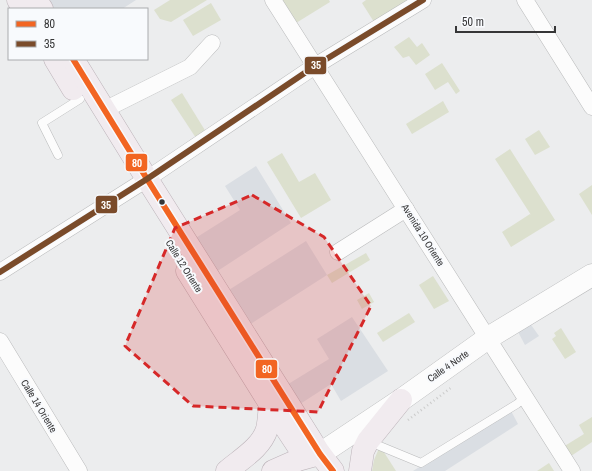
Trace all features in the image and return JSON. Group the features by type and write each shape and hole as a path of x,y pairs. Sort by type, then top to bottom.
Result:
{"main road":[{"name":"Calle 12 Oriente","path":"56,60 80,99 140,183 319,463"},
{"name":"Calle 12 Oriente","path":"74,60 104,110 140,183 270,404 319,463"},
{"name":"Calle 4 Norte","path":"319,463 401,400 488,338 592,275"},
{"path":"360,471 364,451 368,441 401,400"},
{"path":"227,471 252,450 261,440 267,427 270,404"},
{"path":"273,471 319,463"}],"street":[{"name":"Avenida 10 Oriente","path":"273,0 572,471"},
{"path":"0,272 140,183 315,66 423,0"},
{"path":"525,0 592,107"},
{"path":"104,110 190,67 212,43"},
{"path":"338,252 406,209"},
{"name":"Calle 14 Oriente","path":"0,341 79,471"}],"lane":[{"path":"58,155 42,123 80,99"},
{"path":"368,441 421,463 525,398"}],"highlighted area":[{"path":"252,195 324,237 371,306 318,412 193,406 125,346 175,228"}],"shaded area":[{"path":"46,0 136,0 124,8 50,8"},
{"path":"256,166 291,223 213,274 194,239 240,210 225,186"},
{"path":"306,241 327,275 246,327 224,293"},
{"path":"352,317 388,371 341,401 331,384 297,406 285,386 329,359 317,339"},
{"path":"529,322 539,336 525,345 517,330"},
{"path":"510,409 518,424 445,471 413,471"}],"green space":[{"path":"170,0 207,0 171,22 160,19 154,10"},
{"path":"282,0 329,0 330,2 296,23"},
{"path":"366,0 411,0 374,22 362,3"},
{"path":"211,3 221,20 193,36 183,20"},
{"path":"409,37 417,47 422,43 430,55 416,65 409,56 403,58 394,47"},
{"path":"442,63 460,91 456,94 448,82 435,90 425,74"},
{"path":"182,93 206,132 196,138 171,100"},
{"path":"443,101 449,112 412,134 406,124"},
{"path":"539,130 550,147 535,155 525,139"},
{"path":"510,149 555,220 511,247 502,232 530,214 531,215 495,159"},
{"path":"282,153 299,182 315,173 331,200 301,218 267,162"},
{"path":"592,185 592,215 579,194"},
{"path":"366,253 370,260 332,283 327,275"},
{"path":"433,276 449,301 434,309 419,285"},
{"path":"369,293 374,302 362,309 357,300"},
{"path":"409,313 415,322 383,342 377,333"},
{"path":"561,328 576,352 565,359 552,339 556,336 554,333"},
{"path":"592,417 592,442 568,458 563,447 584,434 579,425"},
{"path":"380,446 396,471 372,471 374,460"},
{"path":"549,463 554,471 537,471"}],"transit line":[{"name":"35","path":"0,272 147,179 315,66 423,0"},
{"name":"80","path":"74,60 320,454 333,471"}]}
